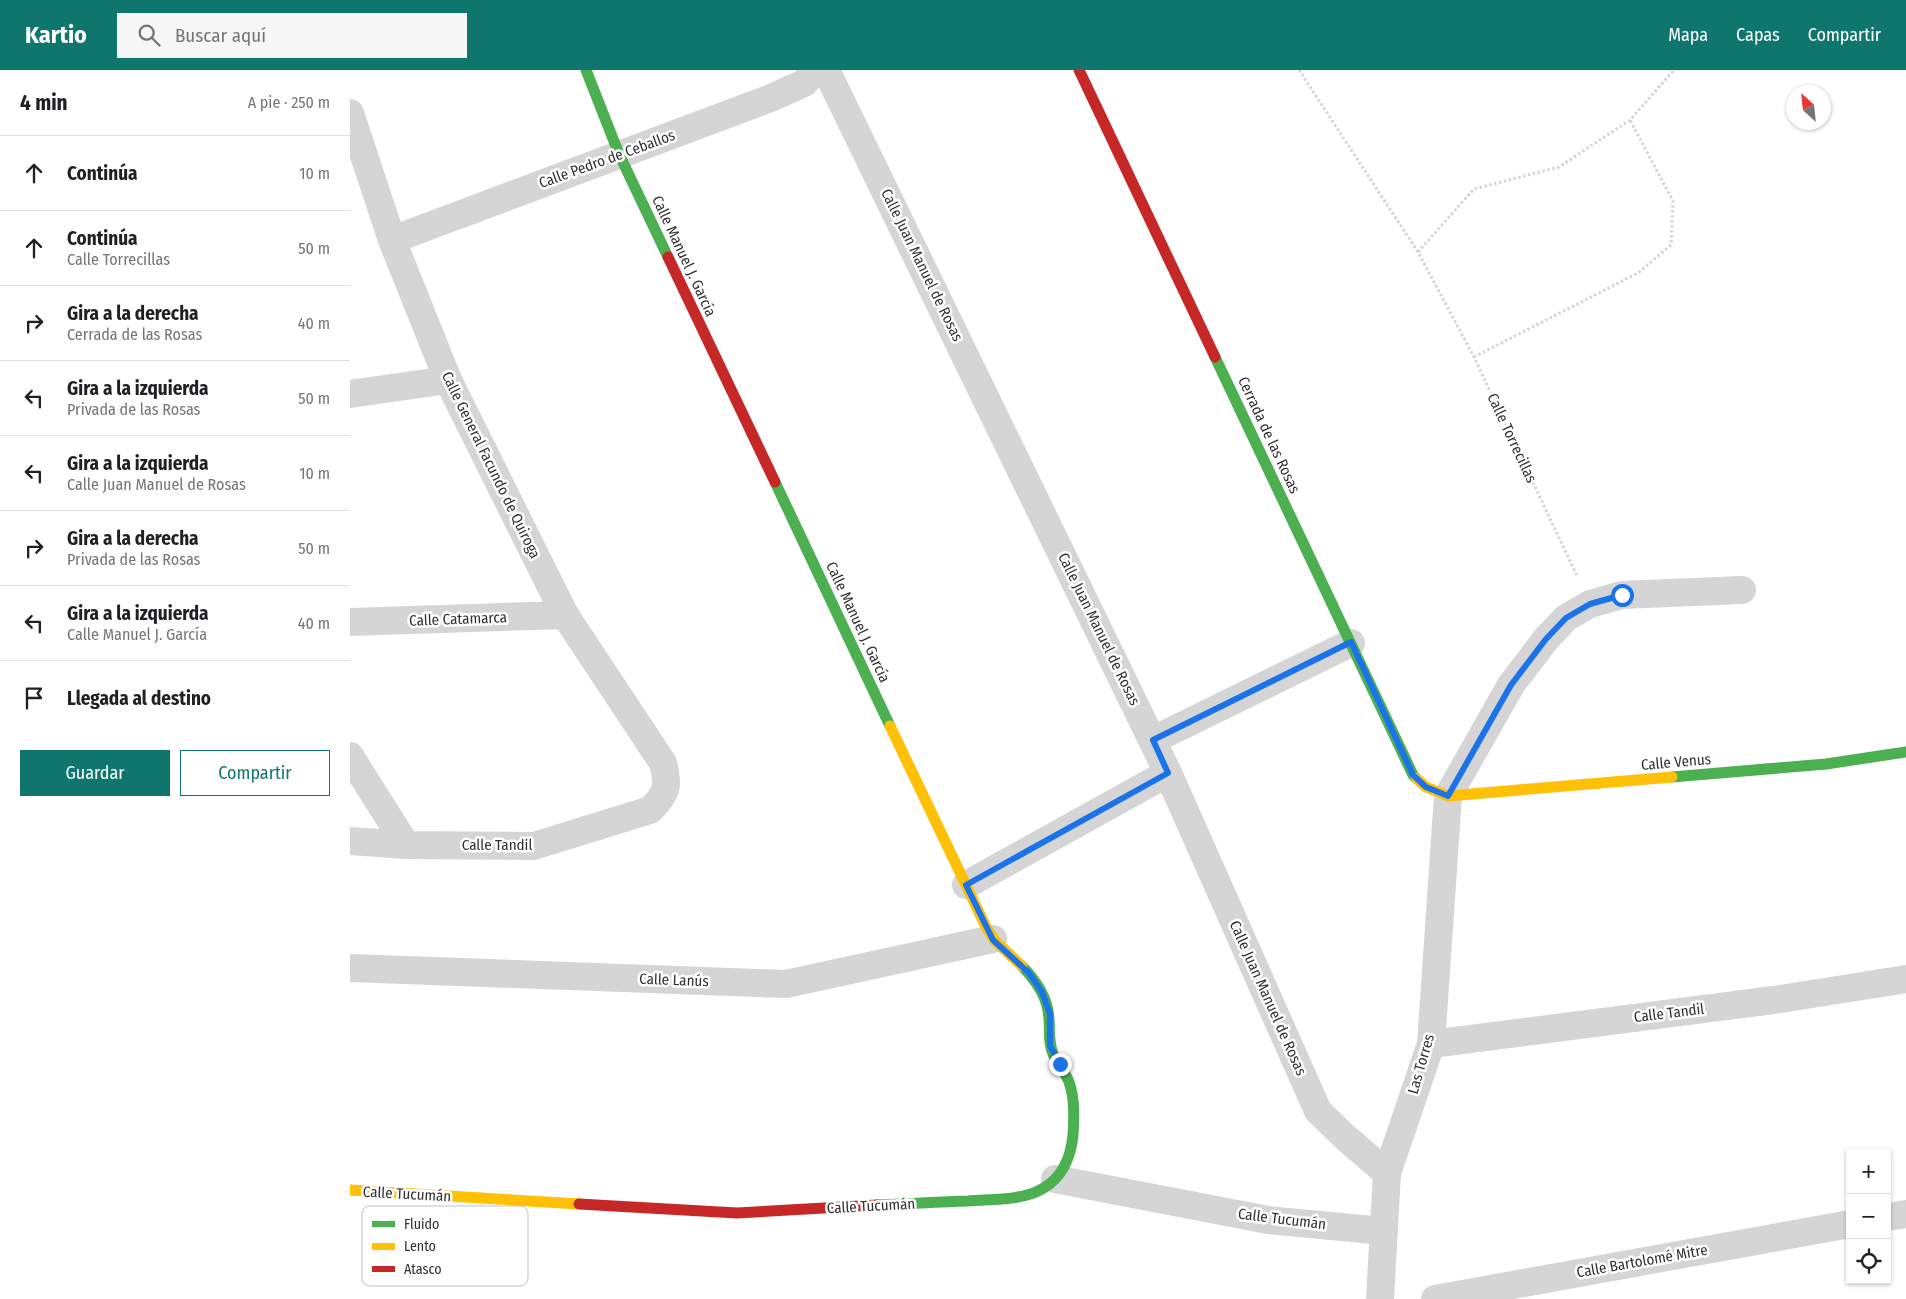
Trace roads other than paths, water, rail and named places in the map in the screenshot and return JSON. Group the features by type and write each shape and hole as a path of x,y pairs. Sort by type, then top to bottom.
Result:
{"street":[{"name":"Calle Manuel J. García","path":"586,70 619,154 993,940 1029,973 1042,992 1050,1014 1052,1052 1066,1073 1070,1086 1073,1124 1069,1154 1064,1168 1055,1179"},
{"name":"Calle Pedro de Ceballos","path":"392,240 771,98 804,83 817,70"},
{"name":"Calle Juan Manuel de Rosas","path":"826,70 1153,740 1318,1111 1387,1174"},
{"name":"Cerrada de las Rosas","path":"1079,70 1413,775 1426,787 1448,796"},
{"name":"Calle General Facundo de Quiroga","path":"350,113 359,167 392,240 448,380 565,615 663,763 668,780 664,797"},
{"path":"350,394 448,380"},
{"path":"1448,796 1511,685 1546,639 1566,618 1590,604 1622,595 1742,590"},
{"name":"Calle Catamarca","path":"350,622 565,615"},
{"path":"1153,740 1351,642"},
{"name":"Calle Venus","path":"1448,796 1826,764 1906,752"},
{"path":"350,756 406,845"},
{"path":"966,885 1168,773"},
{"name":"Las Torres","path":"1380,1299 1387,1174 1431,1044 1448,796"},
{"name":"Calle Tandil","path":"350,841 406,845 534,846 650,810 664,797"},
{"name":"Calle Lanús","path":"350,968 786,984 993,940"},
{"name":"Calle Tandil","path":"1431,1044 1774,1000 1906,979"},
{"name":"Calle Tucumán","path":"350,1190 737,1213 1004,1198 1029,1195 1042,1190 1055,1179 1268,1220 1384,1231"},
{"path":"1891,1216 1906,1214"},
{"name":"Calle Bartolomé Mitre","path":"1435,1299 1846,1225"}]}
